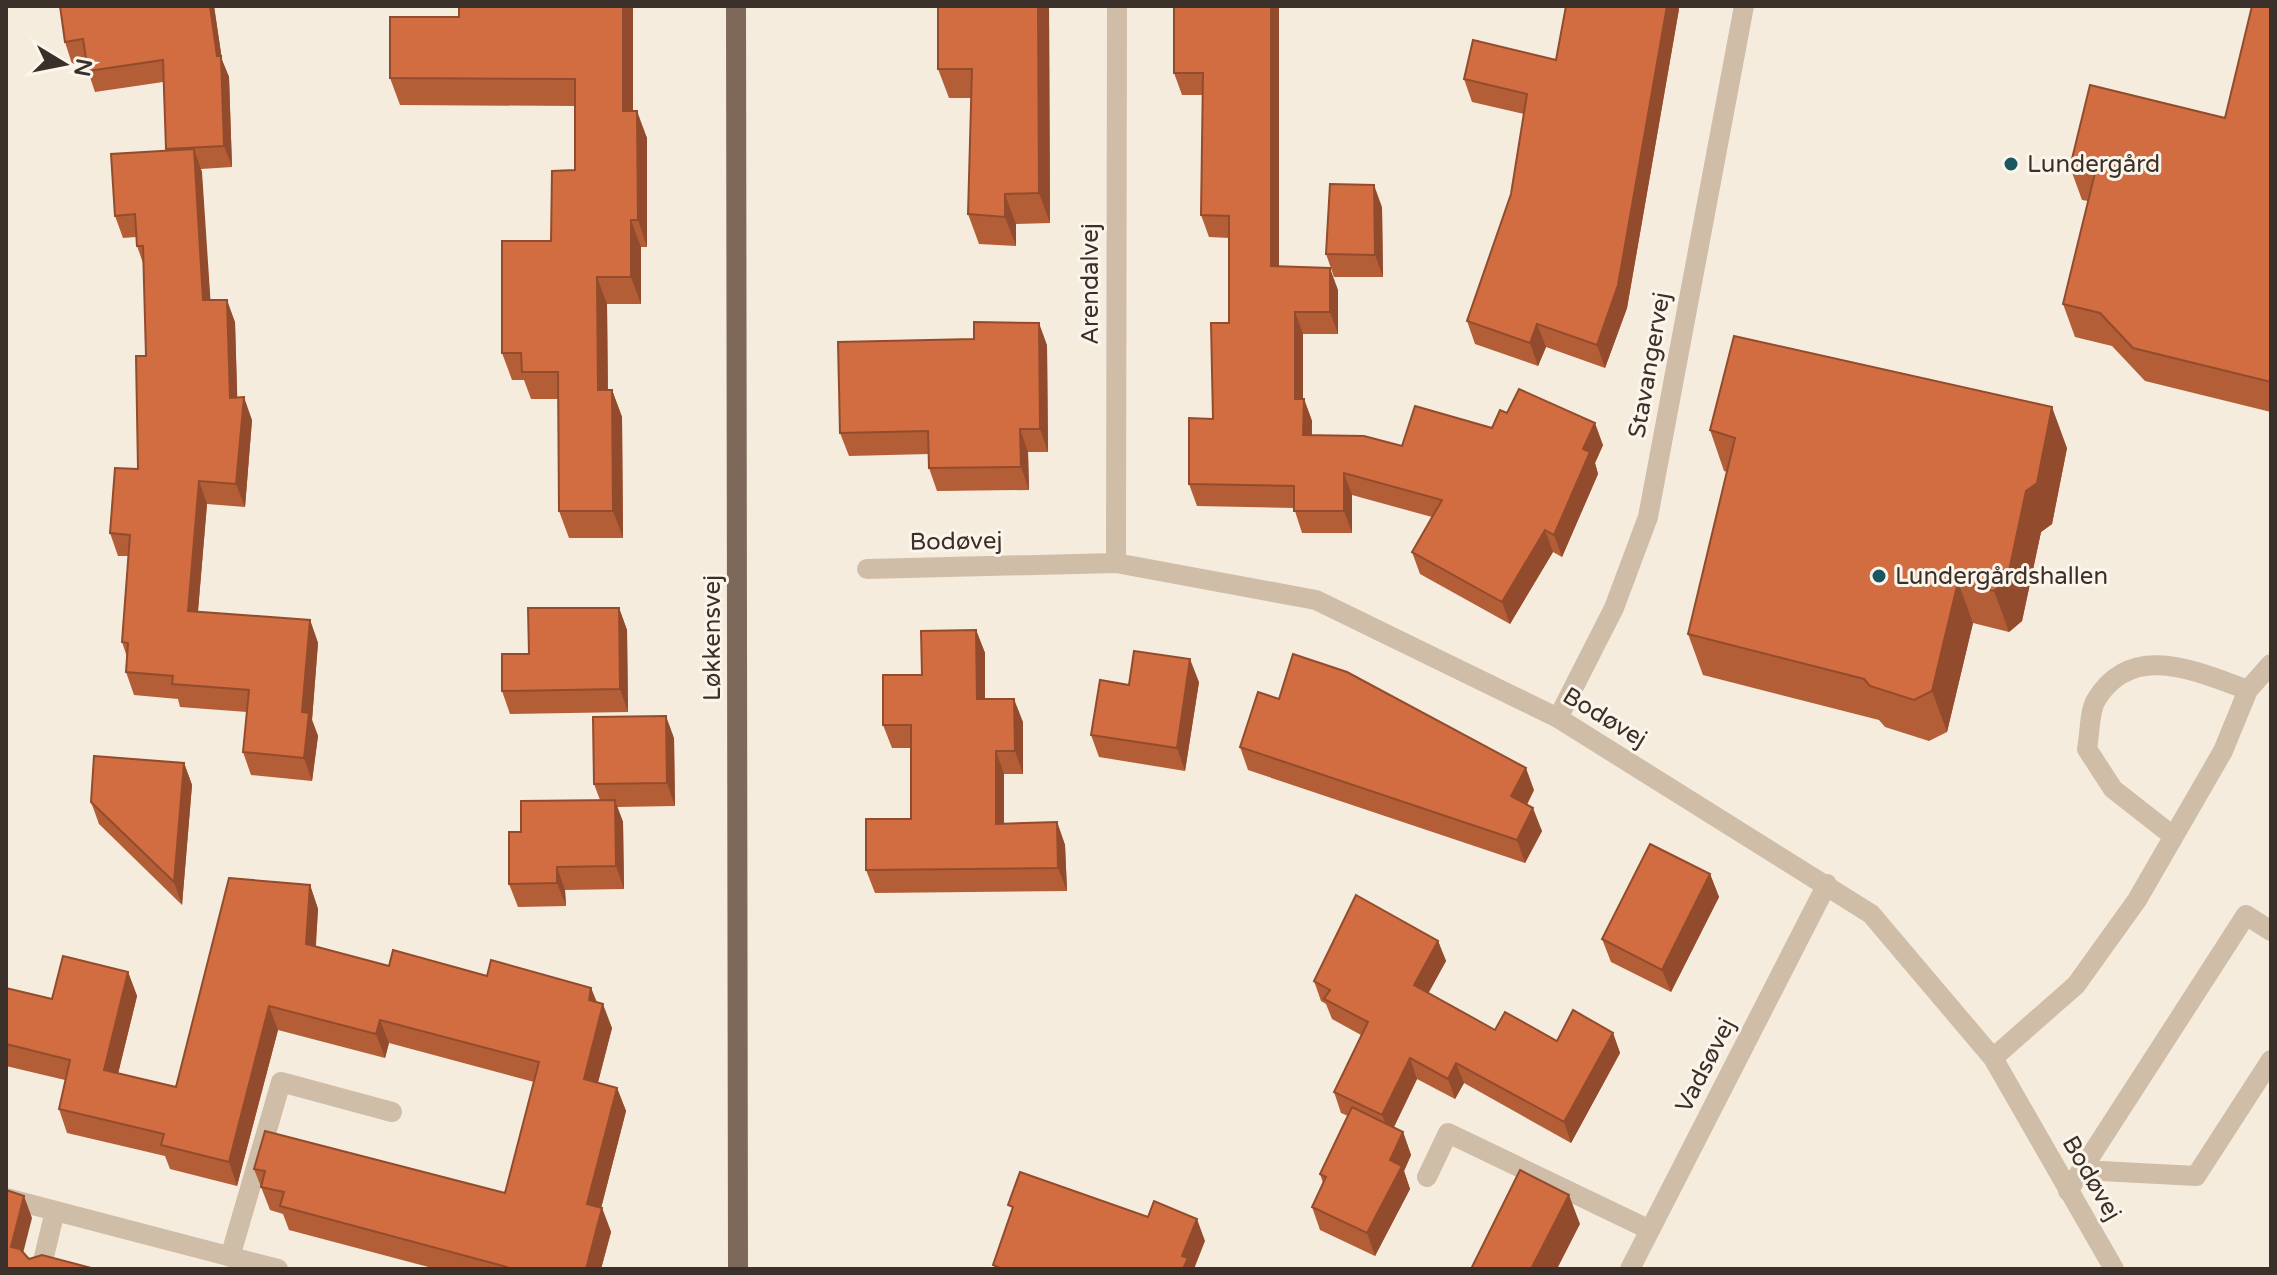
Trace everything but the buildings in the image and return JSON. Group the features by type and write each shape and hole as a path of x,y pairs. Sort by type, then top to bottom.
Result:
{"main road":[{"name":"Løkkensvej","path":"736,6 738,1269"}],"street":[{"name":"Arendalvej","path":"1116,563 1117,6"},
{"name":"Stavangervej","path":"1558,718 1614,608 1648,517 1744,6"},
{"name":"Bodøvej","path":"867,569 1116,563 1316,600 1558,718 1871,914 1993,1058 2114,1269"},
{"path":"2173,836 2113,789 2087,749 2095,701 2129,668 2167,664 2248,690"},
{"path":"1993,1058 2076,985 2137,900 2223,751 2248,690 2271,664"},
{"name":"Vadsøvej","path":"1630,1269 1827,884"},
{"path":"2068,1191 2246,915 2271,931"},
{"path":"2082,1170 2196,1176 2271,1060"},
{"path":"230,1257 281,1082 392,1112"},
{"path":"1427,1177 1448,1133 1650,1230"},
{"path":"6,1198 278,1269"},
{"path":"41,1269 55,1211"}],"place":[{"name":"Lundergård","path":"2011,164"},
{"name":"Lundergårdshallen","path":"1879,576"}]}
